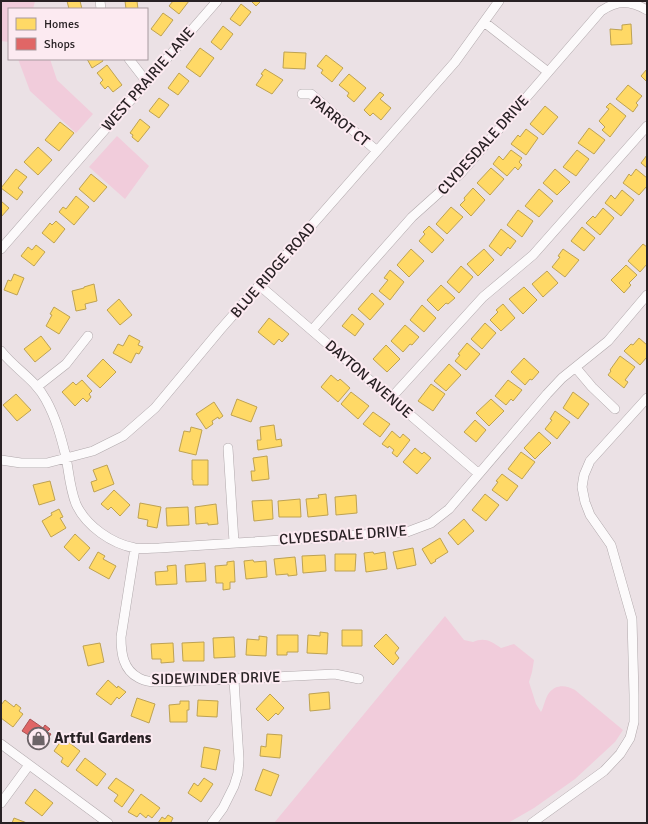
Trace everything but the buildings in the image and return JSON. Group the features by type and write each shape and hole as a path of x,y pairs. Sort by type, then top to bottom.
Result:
{"street":[{"name":"WEST PRAIRIE LANE","path":"1,249 217,1"},
{"name":"BLUE RIDGE ROAD","path":"1,460 21,463 47,463 93,451 123,436 155,408 220,330 450,68 500,1"},
{"name":"CLYDESDALE DRIVE","path":"312,330 412,217 461,173 601,11 613,4 626,2 639,5 647,10"},
{"path":"484,22 548,72"},
{"path":"130,60 146,81"},
{"name":"PARROT CT","path":"302,94 312,94 377,151"},
{"path":"391,398 483,297 533,255 647,126"},
{"name":"DAYTON AVENUE","path":"260,285 479,474"},
{"name":"CLYDESDALE DRIVE","path":"1,351 6,358 38,386 46,399 58,424 76,505 87,521 105,536 136,548 407,532 431,523 450,509 547,394 562,378 608,341 647,295"},
{"path":"38,386 66,364 88,336"},
{"path":"576,368 592,387 615,409"},
{"path":"532,823 604,771 620,754 630,738 634,722 632,619 611,545 590,515 585,502 582,487 584,475 590,461 647,398"},
{"path":"228,448 234,542"},
{"name":"SIDEWINDER DRIVE","path":"136,548 121,637 121,651 126,666 139,678 151,681 170,682 335,674 359,680"},
{"path":"212,823 226,802 234,786 238,773 239,759 234,680"},
{"path":"1,744 108,823"},
{"path":"1,803 29,766"}],"shaded area":[{"path":"1,1 35,1 33,8 8,8 8,42 1,41"},
{"path":"18,60 50,60 57,80 93,114 76,133 30,91"},
{"path":"117,136 149,166 125,199 89,167"},
{"path":"445,616 464,640 473,642 487,640 501,648 514,644 534,660 529,682 536,704 541,712 546,697 552,690 561,686 572,688 623,730 615,742 575,779 534,808 508,823 274,823"}],"place":[{"name":"Artful Gardens","path":"39,738"}]}
